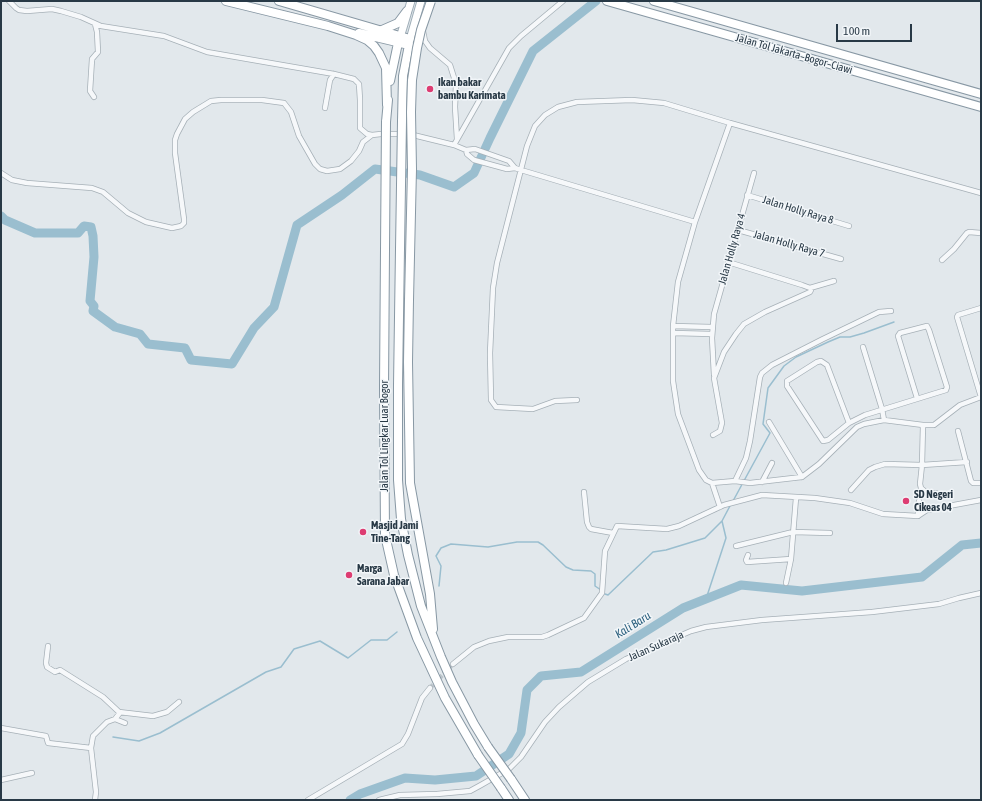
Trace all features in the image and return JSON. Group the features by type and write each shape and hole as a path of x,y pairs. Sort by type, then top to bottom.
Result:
{"highway":[{"path":"226,1 328,26 356,34 367,40 379,53 386,68 387,105"},
{"path":"279,1 382,30 399,39"},
{"path":"431,1 418,42 412,80 412,169 408,362 410,483 430,594 435,641"},
{"name":"Jalan Tol Jakarta–Bogor–Ciawi","path":"607,1 981,107"},
{"name":"Jalan Tol Jakarta–Bogor–Ciawi","path":"654,1 981,94"},
{"path":"382,30 398,23 407,11"},
{"path":"328,26 410,42"},
{"name":"Jalan Tol Lingkar Luar Bogor","path":"399,39 391,74 386,122 384,391 385,535 394,575 417,638 445,698 478,755 509,800"},
{"name":"Jalan Tol Lingkar Luar Bogor","path":"410,42 403,76 402,121 398,385 398,480 401,519 408,555 421,606 457,692 488,747 525,800"}],"main road":[{"path":"399,39 410,1"},
{"path":"410,42 421,1"}],"street":[{"path":"10,1 19,10 26,11 52,9 81,17 95,24 164,36 207,52 334,74 354,79 359,84 360,128 367,134 409,134 454,145 466,150 478,150 509,161 515,168"},
{"path":"454,145 509,48 563,1"},
{"path":"94,98 90,91 92,59 98,52 95,24"},
{"path":"414,25 423,30 425,41 430,48 450,65 456,84 455,107 457,139"},
{"path":"325,108 330,80 334,74"},
{"path":"1,174 12,180 27,183 92,188 103,192 128,213 146,222 172,228 180,226 184,223 175,153 175,140 185,119 193,112 211,101 262,100 284,103 291,112 299,136 315,164 327,171 340,169 351,161 359,151 363,142 372,135"},
{"path":"577,400 555,401 533,409 496,407 491,400 490,353 493,288 497,263 526,146 535,126 545,115 558,107 577,102 632,100 664,103 730,123 981,193"},
{"path":"730,123 695,222 678,282 673,326 673,381 678,414 699,470 706,480 712,483 750,483 802,477 857,428 864,424 884,420 934,425 960,405 981,397 957,317 959,314 981,308"},
{"path":"466,150 467,154 474,160 504,169 515,168 695,222"},
{"name":"Jalan Holly Raya 4","path":"713,435 720,431 722,423 714,378 712,327 717,300 754,172"},
{"name":"Jalan Holly Raya 8","path":"747,195 849,226"},
{"name":"Jalan Holly Raya 7","path":"738,230 840,259"},
{"path":"942,260 954,249 966,233 981,233"},
{"path":"728,262 810,288 834,281"},
{"path":"714,378 724,352 744,324 765,312 810,292 810,288"},
{"path":"737,482 746,458 750,441 760,377 762,373 772,365 823,339 879,312 892,310"},
{"path":"673,326 712,327"},
{"path":"849,423 827,365 821,361 817,362 787,381 787,386 823,442 828,440 849,423 865,415 946,390 947,387 928,326 900,333 898,336 917,398"},
{"path":"673,333 712,334"},
{"path":"864,347 884,420"},
{"path":"769,422 802,477"},
{"path":"923,425 920,484 924,492 928,494 936,493"},
{"path":"958,431 971,481 973,483 981,483"},
{"path":"851,490 869,470 879,465 922,465 966,462"},
{"path":"762,482 772,463"},
{"path":"712,483 722,506"},
{"path":"584,492 587,522 589,527 613,533"},
{"path":"452,664 474,647 508,637 542,637 584,618 602,591 605,552 613,533 620,525 667,529 678,526 722,506 762,495 815,498 850,503 883,514 918,516 927,510 981,500"},
{"path":"786,583 796,498"},
{"path":"918,516 919,501"},
{"path":"736,546 793,532 830,534"},
{"path":"748,555 746,560 747,562 790,559"},
{"name":"Jalan Sukaraja","path":"379,800 400,795 470,791 482,785 509,769 521,757 546,722 559,707 588,682 626,659 691,631 762,620 872,612 940,604 981,593"},
{"path":"48,646 47,667 55,672 60,670 103,697 119,712 153,716 167,712 179,702"},
{"path":"308,800 402,744 408,734 422,698 430,688"},
{"path":"95,800 96,792 91,748 93,736 107,722 115,719 119,712"},
{"path":"115,719 125,723"},
{"path":"1,728 46,736 48,743 91,748"},
{"path":"1,780 32,773"}],"waterway":[{"path":"1,216 5,220 35,233 78,233 84,226 91,227 94,257 90,301 94,306 93,311 115,327 140,334 148,344 185,348 191,360 232,364 254,328 274,307 297,225 342,195 375,169 420,175 454,187 474,173 533,51 596,1"},
{"path":"733,501 770,433 763,424 768,388 784,366 796,357 840,337 850,337 894,322"},
{"path":"706,599 726,538 722,521 731,504"},
{"path":"605,594 608,595 653,552 666,550 705,538 722,521"},
{"path":"439,586 441,566 436,556 441,548 451,544 488,547 517,542 538,542 566,567 573,570 591,571 595,574 595,586 601,590"},
{"name":"Kali Baru","path":"350,800 360,794 405,778 435,780 476,776 509,754 521,733 527,690 541,676 581,672 683,608 741,585 802,591 922,577 962,545 981,543"},
{"path":"113,737 139,741 160,733 266,672 281,667 294,649 320,641 348,658 371,640 387,640 397,632"}],"tunnel":[{"path":"430,688 453,664"}],"place":[{"name":"Ikan bakar bambu Karimata","path":"430,89"},
{"name":"SD Negeri Cikeas 04","path":"906,501"},
{"name":"Masjid Jami Tine-Tang","path":"363,532"},
{"name":"Marga Sarana Jabar","path":"349,575"}]}
